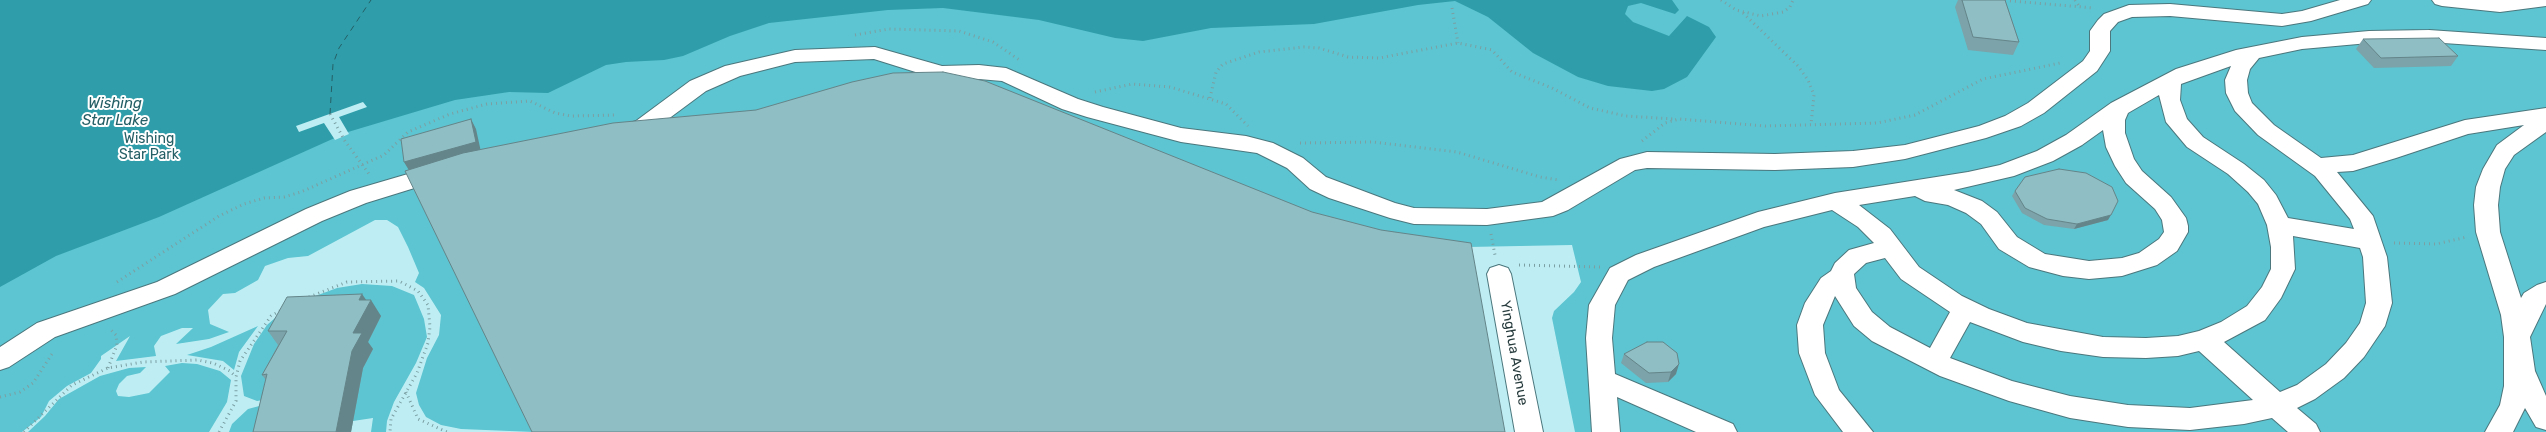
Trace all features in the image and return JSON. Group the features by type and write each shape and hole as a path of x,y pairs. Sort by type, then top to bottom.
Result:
{"lane":[{"path":"605,137 644,126 698,86 746,68 814,54 875,53 941,73 979,72 1006,75 1070,104 1095,112 1181,135 1265,148 1288,159 1324,186 1390,210 1414,216 1438,218 1488,217 1528,213 1560,204 1612,172 1628,164 1647,160 1775,162 1853,159 1905,152 1986,131 2013,122 2036,108 2090,66 2100,51 2100,31 2111,18 2129,11 2170,10 2282,20 2304,17 2361,0"},
{"path":"2442,0 2500,6 2545,0"},
{"path":"1606,432 1599,338 1602,305 1608,290 1619,274 1683,245 1758,220 1835,201 1987,176 2045,156 2074,140 2119,108 2171,80 2184,74 2251,54 2302,43 2370,37 2429,36 2546,44"},
{"path":"1840,277 1844,290 1863,319 1888,338 1935,362 2009,391 2070,407 2128,416 2190,419 2244,413 2276,406 2306,392 2335,371 2355,350 2372,326 2379,303 2378,277 2371,240 2361,216 2317,166 2266,130 2243,106 2237,93 2236,80 2240,68 2251,54"},
{"path":"1835,201 1866,221 1881,235 1889,248 1910,273 1929,288 1964,309 2023,332 2061,341 2103,347 2146,348 2178,346 2204,340 2230,329 2256,314 2272,292 2282,269 2283,247 2279,225 2268,201 2256,186 2236,169 2195,142 2177,122 2169,100 2171,80"},
{"path":"1906,190 1941,195 1974,207 1989,218 2001,236 2015,249 2026,256 2050,264 2089,270 2109,269 2148,259 2168,244 2176,232 2176,226 2174,218 2163,203 2134,177 2116,147 2114,120 2119,108"},
{"path":"2317,166 2353,163 2388,154 2465,128 2546,114"},
{"path":"2499,432 2513,406 2517,386 2516,339 2514,315 2488,232 2488,187 2494,169 2505,150 2524,135 2546,122"},
{"path":"0,360 46,330 166,288 314,215 372,192 462,166"},
{"path":"2279,225 2371,240"},
{"path":"1859,432 1828,395 1819,376 1812,353 1810,325 1818,303 1830,284 1840,277 1844,269 1858,256 1889,248"},
{"name":"Yinghua Avenue","path":"1499,274 1529,432"},
{"path":"2546,291 2533,300 2516,339 2522,371 2533,398 2546,419"},
{"path":"1935,362 1964,309"},
{"path":"2204,340 2306,432"},
{"path":"1602,379 1723,432"}],"path":[{"path":"1721,0 1743,12 1798,66 1808,80 1814,95 1812,125"},
{"path":"1743,12 1761,16 1774,15 1790,7 1793,0"},
{"path":"2000,0 2129,11"},
{"path":"2075,0 2079,7"},
{"path":"1452,8 1458,43"},
{"path":"850,36 889,29 958,31 993,42 1025,66"},
{"path":"1210,98 1216,72 1223,64 1259,52 1304,47 1319,48 1348,57 1379,58 1458,43 1492,50 1512,72 1552,88 1590,108 1626,116 1733,125 1877,123 1916,115 1983,79 2008,72 2033,70 2066,62"},
{"path":"1087,92 1132,84 1150,84 1210,98 1226,104 1254,132"},
{"path":"114,284 197,228 227,212 264,198 284,198 301,192 384,155 408,132 422,124 487,104 530,101 555,113 571,116 620,115"},
{"path":"330,114 369,174 372,192"},
{"path":"1639,144 1664,123 1679,119"},
{"path":"1291,143 1372,142 1457,152 1540,177 1566,179"},
{"path":"1488,217 1499,274 1521,264 1577,265"},
{"path":"2371,240 2404,245 2436,244 2488,232"},
{"path":"307,298 347,282 368,280 399,281 418,291 428,305 430,327 428,343 417,373 391,419 390,432"},
{"path":"219,432 236,401 236,377 240,361 251,342 271,316 285,308"},
{"path":"24,432 72,385 108,368 143,362 197,360 213,363 230,371 236,377"},
{"path":"406,392 418,419 432,427 447,432"}],"green space":[{"name":"Wishing Star Park","path":"0,0 2546,0 2546,432 1575,432 1552,318 1554,311 1574,292 1581,282 1572,245 1468,247 534,432 461,429 441,425 426,417 419,405 416,393 427,358 439,335 441,315 424,288 415,282 419,273 398,227 387,220 375,220 308,256 288,258 265,266 258,280 235,293 223,294 208,310 210,324 229,332 209,339 176,344 193,328 182,328 161,336 154,346 156,356 116,361 130,336 101,356 101,359 91,373 67,386 49,401 41,417 22,432 0,432"},
{"path":"362,284 392,286 414,295 424,319 427,337 416,363 394,402 387,421 386,432 371,432 373,418 353,421 353,386 372,349 276,398 257,401 244,396 241,376 254,344 267,325 283,311 310,298 337,288"},
{"path":"258,326 239,352 234,370 223,361 187,355 211,347"},
{"path":"182,363 197,364 220,371 231,380 227,402 209,432 28,432 59,399 100,376 129,368 146,367 140,373 127,376 119,384 116,391 118,396 129,397 149,393 170,372 165,366"},
{"path":"263,405 270,432 229,432 232,424 248,409"}],"water":[{"name":"Wishing Star Lake","path":"0,0 1672,0 1679,10 1675,14 1641,3 1628,6 1625,14 1633,22 1669,36 1687,16 1709,27 1716,37 1687,77 1664,89 1652,91 1608,86 1578,77 1533,53 1488,17 1455,1 1418,5 1314,24 1211,28 1143,41 1115,38 1039,20 943,8 888,10 769,23 730,36 683,56 664,60 606,65 548,93 509,92 455,100 348,132 159,217 56,256 0,287"}],"pier":[{"path":"363,102 367,107 339,117 349,134 335,140 324,123 299,132 296,126"}],"building":[{"path":"1962,0 2005,0 2019,42 1973,37"},
{"path":"2439,38 2458,56 2381,58 2363,39"},
{"path":"943,72 985,81 1312,212 1381,230 1471,243 1505,432 532,432 405,171 463,153 613,123 756,110 852,82 893,73"},
{"path":"471,119 476,142 404,162 401,139"},
{"path":"2059,169 2086,173 2112,187 2118,201 2111,215 2077,224 2047,219 2025,208 2015,191 2025,177"},
{"path":"362,294 359,300 371,300 353,333 362,333 352,351 336,432 253,432 267,374 262,375 287,331 268,331 287,297"},
{"path":"1647,342 1663,342 1677,353 1679,364 1671,372 1649,373 1624,354"}],"ferry route":[{"path":"330,114 333,64 339,48 371,0"}]}
